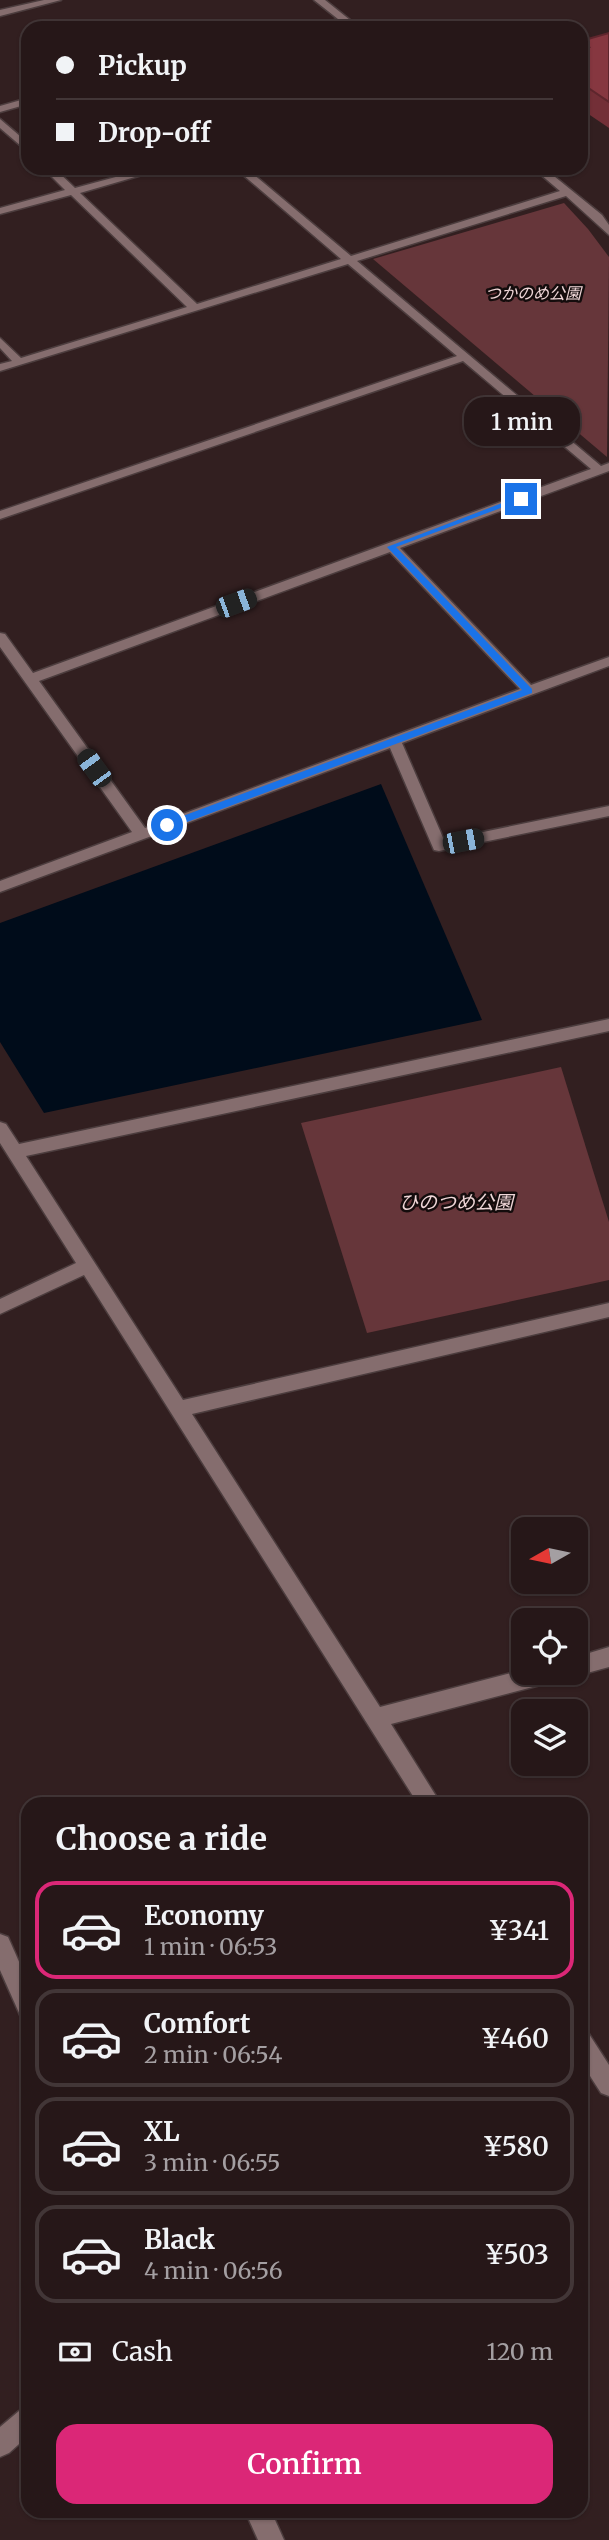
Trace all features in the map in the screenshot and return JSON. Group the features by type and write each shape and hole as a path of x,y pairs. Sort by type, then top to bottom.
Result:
{"street":[{"path":"0,13 56,0"},
{"path":"318,0 345,20"},
{"path":"0,108 21,103"},
{"path":"0,122 21,142"},
{"path":"55,175 195,307"},
{"path":"0,211 135,175"},
{"path":"248,175 465,357 604,469"},
{"path":"547,175 598,217 609,232"},
{"path":"0,368 569,192"},
{"path":"0,341 19,362"},
{"path":"0,515 465,357"},
{"path":"31,679 604,469"},
{"path":"391,547 528,691"},
{"path":"0,637 142,835"},
{"path":"0,887 609,661"},
{"path":"394,741 439,846 609,811"},
{"path":"15,1152 609,1025"},
{"path":"0,1129 426,1797"},
{"path":"0,1307 86,1266"},
{"path":"179,1409 609,1310"},
{"path":"588,1663 609,1657"},
{"path":"375,1718 511,1683"},
{"path":"0,1945 21,1992"},
{"path":"588,2053 609,2085"},
{"path":"0,2444 21,2426"},
{"path":"261,2518 271,2540"}],"green space":[{"name":"つかのめ公園","path":"564,203 609,257 607,457 373,259"},
{"name":"ひのつめ公園","path":"561,1067 609,1222 609,1280 367,1333 301,1123"}],"water":[{"path":"381,784 482,1020 44,1113 0,1042 0,923"}],"building":[{"path":"609,33 609,102 588,88 588,39"}],"route":[{"path":"167,825 528,691 391,547 521,499"}]}
